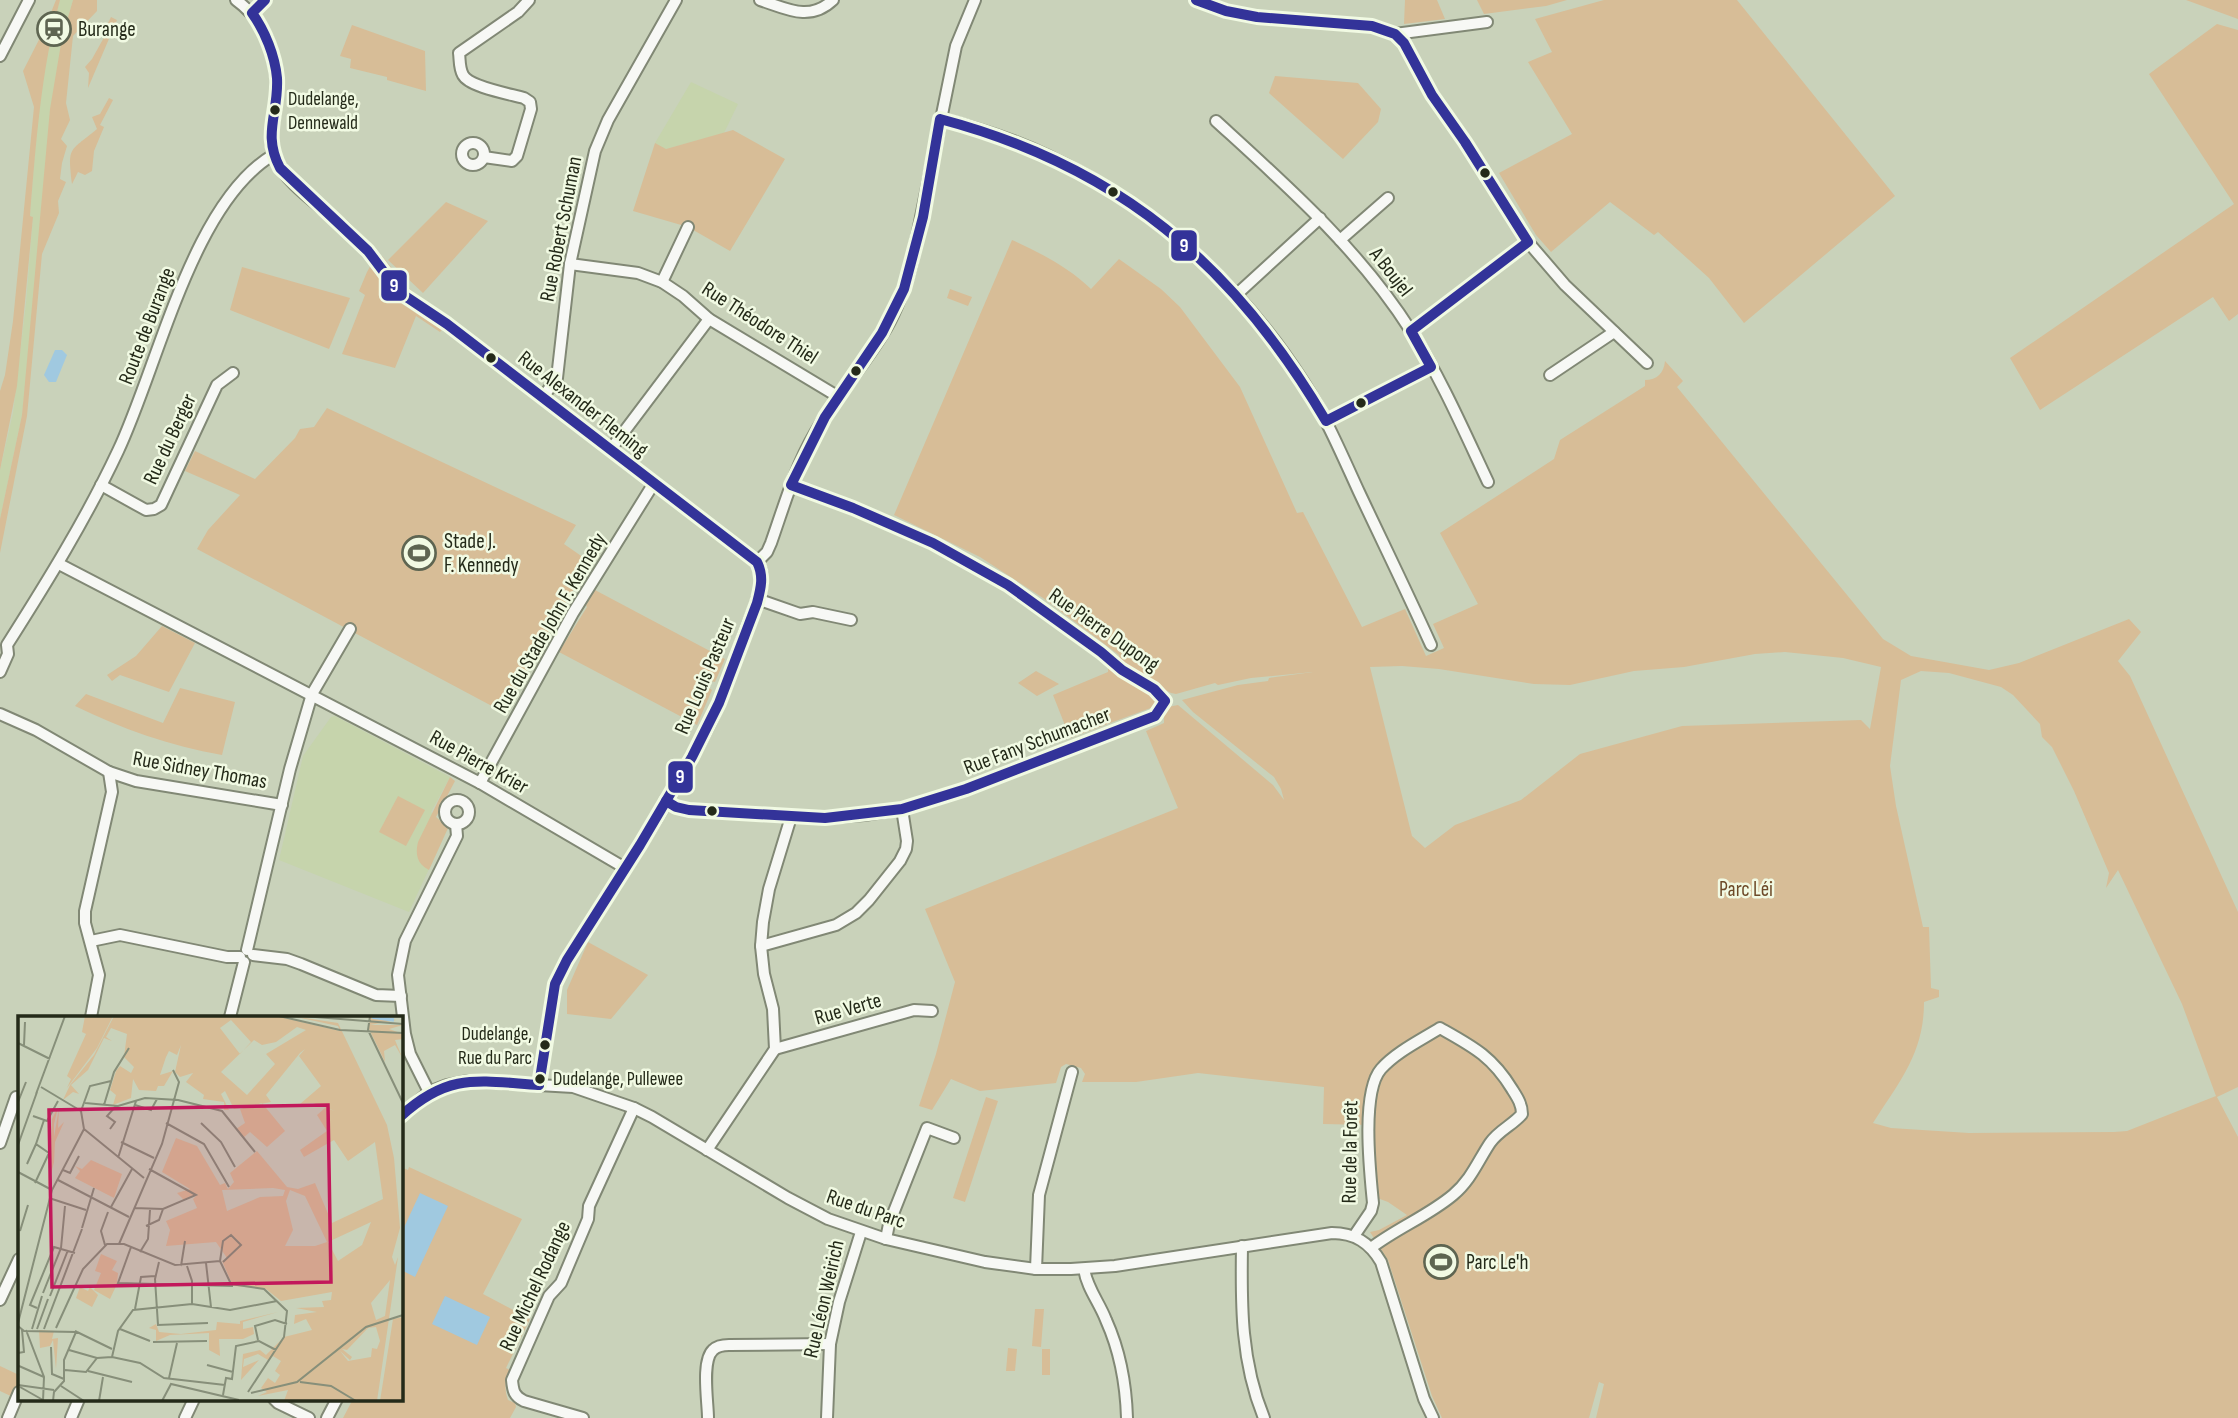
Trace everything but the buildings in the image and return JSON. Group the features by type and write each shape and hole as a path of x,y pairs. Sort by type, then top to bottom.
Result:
{"street":[{"path":"0,56 29,0"},
{"path":"236,0 252,13 264,30 276,77 270,137 273,155"},
{"path":"252,13 265,0"},
{"path":"484,157 512,162 517,156 531,109 530,102 473,84 464,78 460,70 459,53 518,12 529,0"},
{"name":"Rue Robert Schuman","path":"543,397 557,377 570,264 579,216 599,141 608,120 676,0"},
{"path":"760,0 811,13 820,11 833,0"},
{"path":"757,562 767,552 771,543 791,485 813,435 837,396 882,335 903,291 914,255 956,46 975,0"},
{"path":"1195,0 1226,11 1257,17 1372,26 1395,34 1487,22"},
{"path":"1395,34 1408,49 1432,95 1528,242 1565,285 1647,363"},
{"path":"940,119 977,127 1023,146 1063,164 1107,189 1198,257 1236,295 1278,345 1304,383 1325,421 1432,645"},
{"name":"A Boujel","path":"1216,121 1320,218 1376,283 1411,331 1488,482"},
{"name":"Rue Alexander Fleming","path":"273,155 280,168 368,251 399,292 425,308 757,562"},
{"name":"Route de Burange","path":"0,672 8,654 3,642 59,564 102,485 136,410 189,270 207,231 258,164 273,155"},
{"path":"1340,240 1388,198"},
{"path":"1236,295 1320,218"},
{"path":"662,282 688,227"},
{"path":"1411,331 1528,242"},
{"name":"Rue Théodore Thiel","path":"570,264 638,273 662,282 709,319 837,396"},
{"path":"611,449 709,319"},
{"path":"1550,375 1614,332"},
{"path":"1325,421 1431,367"},
{"name":"Rue du Berger","path":"102,485 146,510 161,505 216,385 233,373"},
{"name":"Rue du Stade John F. Kennedy","path":"480,783 573,613 654,482"},
{"name":"Rue Pierre Dupong","path":"791,485 853,508 933,543 989,574 1047,613 1122,670 1154,689 1165,701"},
{"name":"Rue Louis Pasteur","path":"540,1085 555,984 567,960 666,801 709,724 757,599 763,574 757,562"},
{"name":"Rue Pierre Krier","path":"59,564 480,783 625,868"},
{"path":"757,599 800,614 813,612 851,620"},
{"path":"230,1016 312,694 350,629"},
{"name":"Rue Fany Schumacher","path":"666,801 688,810 791,817 864,816 902,809 944,797 1155,716 1165,701"},
{"name":"Rue Sidney Thomas","path":"0,714 36,730 109,772 136,781 282,805"},
{"path":"91,1016 99,975 85,923 85,911 112,792 109,772"},
{"path":"761,946 835,925 856,913 869,900 906,849 902,809"},
{"path":"707,1150 775,1049 773,1009 764,974 761,946 764,908 791,817"},
{"path":"429,1092 410,1054 398,975 405,941 457,836 456,824"},
{"path":"91,941 120,935 216,955 286,959 376,995 401,996"},
{"name":"Rue Verte","path":"775,1049 914,1010 932,1011"},
{"name":"Rue de la Forêt","path":"1354,1236 1371,1211 1373,1203 1369,1099 1375,1077 1391,1060 1440,1028 1490,1059 1500,1070 1522,1107 1522,1114 1503,1128 1491,1142 1477,1168 1456,1193 1371,1248"},
{"path":"1036,1269 1039,1195 1072,1072"},
{"name":"Rue du Parc","path":"402,1115 429,1092 467,1081 581,1089 634,1108 788,1198 860,1232 985,1262 1036,1269 1115,1266 1332,1233 1354,1236"},
{"path":"0,1143 18,1097"},
{"name":"Rue Michel Rodange","path":"583,1418 516,1397 512,1380 549,1296 561,1283 588,1219 589,1206 634,1108"},
{"path":"886,1239 890,1221 926,1128 954,1138"},
{"name":"Rue Léon Weirich","path":"827,1418 830,1345 839,1302 860,1232"},
{"path":"1354,1236 1371,1248 1381,1262 1424,1399 1433,1418"},
{"path":"1242,1246 1241,1324 1244,1351 1264,1418"},
{"path":"0,1300 18,1261"},
{"path":"1084,1269 1086,1283 1105,1318 1114,1342 1126,1394 1127,1418"},
{"path":"708,1418 706,1361 712,1350 729,1345 830,1345"},
{"path":"8,1418 18,1394"},
{"path":"71,1418 79,1400"},
{"path":"185,1418 194,1400"},
{"path":"275,1400 309,1418"},
{"path":"327,1418 336,1400"}],"shaded area":[{"path":"60,0 73,0 62,38 22,415 0,519 0,470 13,413 26,303 38,109 49,41"},
{"path":"691,82 738,104 724,133 666,149 661,148 655,143"},
{"path":"335,716 450,777 431,812 448,828 409,912 279,860 303,756 331,717"}],"green space":[{"path":"56,0 60,0 48,53 37,134 30,216 33,217 17,386 0,470 0,391 13,321 34,107 23,71"},
{"path":"73,0 97,0 97,11 73,36 66,103 70,120 61,139 67,146 60,179 66,182 58,201 59,213 42,254 27,416 0,553 0,519 22,415 50,109 62,38"},
{"path":"1405,0 1437,0 1445,19 1404,24"},
{"path":"1477,0 1567,0 1546,6 1484,14"},
{"path":"1604,0 1737,0 1895,196 1744,323 1709,278 1658,232 1654,235 1610,202 1551,252 1536,235 1499,173 1572,134 1528,62 1552,52 1535,19"},
{"path":"2186,0 2238,0 2238,19"},
{"path":"111,17 117,20 88,88 89,73 85,67 107,32 104,31"},
{"path":"2217,24 2238,30 2238,314 2229,321 2213,297 2040,410 2010,358 2234,204 2149,74"},
{"path":"352,25 425,51 426,91 387,80 387,77 350,68 351,59 340,56"},
{"path":"1275,76 1358,83 1381,109 1378,122 1343,159 1269,93"},
{"path":"109,98 113,100 100,125 104,127 94,151 92,171 85,175 78,172 72,184 72,151 97,129 92,117 100,114"},
{"path":"733,130 785,159 730,251 688,227 633,211 655,143 666,149"},
{"path":"446,202 488,221 423,293 388,260"},
{"name":"Parc Léi","path":"1012,240 1054,261 1091,289 1119,259 1161,289 1180,307 1240,387 1297,513 1303,512 1362,627 1405,609 1426,656 1444,648 1433,624 1478,604 1440,533 1554,459 1560,440 1645,386 1645,380 1653,379 1661,372 1665,361 1683,381 1677,387 1883,639 1911,656 1989,670 2019,663 2129,619 2141,632 2118,661 2130,676 2238,912 2238,1087 2217,1097 2238,1137 2238,1418 1596,1418 1604,1384 1599,1382 1589,1418 1442,1418 1432,1396 1388,1260 1370,1232 1407,1215 1388,1202 1372,1196 1369,1125 1323,1124 1324,1087 1198,1073 1136,1082 1082,1082 1085,1074 1081,1068 1066,1064 1061,1067 1056,1083 980,1091 951,1079 932,1110 919,1106 955,982 925,909 1178,808 1146,731 1164,723 1164,714 1168,707 1178,705 1273,785 1284,800 1274,777 1193,712 1182,700 1238,685 1268,681 1269,678 1313,672 1251,678 1218,685 1215,683 1171,693 1121,667 1119,655 1043,598 980,557 894,515","holes":["1785,652 1843,658 1881,667 1870,729 1861,720 1682,726 1580,754 1521,800 1455,825 1425,848 1412,836 1370,667 1439,669 1534,684 1570,685 1634,671 1684,667 1755,654","1921,671 1949,673 2001,687 2013,695 2040,724 2042,737 2052,747 2074,791 2109,873 2106,888 2118,870 2182,1004 2216,1096 2127,1131 1969,1133 1891,1128 1873,1123 1901,1080 1915,1052 1920,1037 1924,1002 1939,997 1939,990 1931,988 1929,927 1923,927 1896,806 1890,766 1901,680"]},
{"path":"376,256 382,256 407,287 420,297 417,303 447,324 440,332 416,316 395,368 342,354 365,295 359,291"},
{"path":"242,267 350,298 329,349 230,310"},
{"path":"950,289 972,297 968,306 947,298"},
{"name":"Stade J. F. Kennedy","path":"327,408 576,525 564,544 590,562 542,642 505,713 197,549 208,530 240,495 185,471 195,451 255,479 295,438 300,429 314,427"},
{"path":"595,590 725,659 715,682 711,681 709,688 712,690 697,725 559,652"},
{"path":"162,626 195,643 169,692 120,675 112,681 107,675 136,656"},
{"path":"1108,668 1146,687 1152,693 1156,706 1070,738 1053,695 1108,672"},
{"path":"1036,671 1059,684 1037,696 1018,683"},
{"path":"180,688 235,702 222,755 147,736 75,706 86,694 163,723"},
{"path":"450,777 455,781 436,817 448,828 429,870 418,858 418,842"},
{"path":"398,796 425,810 406,846 379,832"},
{"path":"588,942 648,975 611,1019 567,1014 567,990"},
{"path":"986,1097 998,1101 965,1202 953,1198"},
{"path":"402,1167 408,1170 409,1167 522,1219 483,1294 530,1319 506,1368 510,1370 506,1385 508,1400 515,1403 516,1407 510,1418 343,1418 352,1400 402,1400"},
{"path":"1035,1309 1044,1309 1041,1347 1032,1346"},
{"path":"1008,1348 1017,1349 1015,1371 1006,1371"},
{"path":"1042,1349 1050,1349 1050,1375 1042,1375"},
{"path":"0,1366 18,1375 18,1390 15,1398 0,1391"}],"water":[{"path":"55,350 62,350 67,355 56,382 49,382 44,375"},
{"path":"420,1193 448,1206 415,1277 402,1270 402,1232"},
{"path":"445,1296 490,1317 477,1345 432,1324"}],"transit line":[{"name":"9","path":"265,0 252,13 269,44 276,70 277,91 272,145 280,168 368,251 399,292 447,324 757,562 761,572 757,603 719,703 692,757 567,960 555,984 539,1085"},
{"name":"9","path":"666,801 689,810 825,818 902,809 966,789 1155,716 1165,701 1154,689 1122,670 1008,585 933,543 853,508 791,485 825,417 882,333 904,289 923,217 940,119 1004,139 1062,164 1116,194 1165,229 1210,269 1252,314 1290,365 1326,421 1431,367 1411,331 1528,242 1432,95 1404,43 1395,34 1372,26 1257,17 1226,11 1196,0"},
{"name":"9","path":"402,1115 434,1092 466,1082 539,1085"}],"place":[{"name":"Burange","path":"54,29"},
{"name":"Dudelange, Dennewald","path":"275,110"},
{"name":"Stade J. F. Kennedy","path":"419,553"},
{"name":"Dudelange, Rue du Parc","path":"545,1045"},
{"name":"Dudelange, Pullewee","path":"540,1079"},
{"name":"Parc Le'h","path":"1441,1262"}]}
